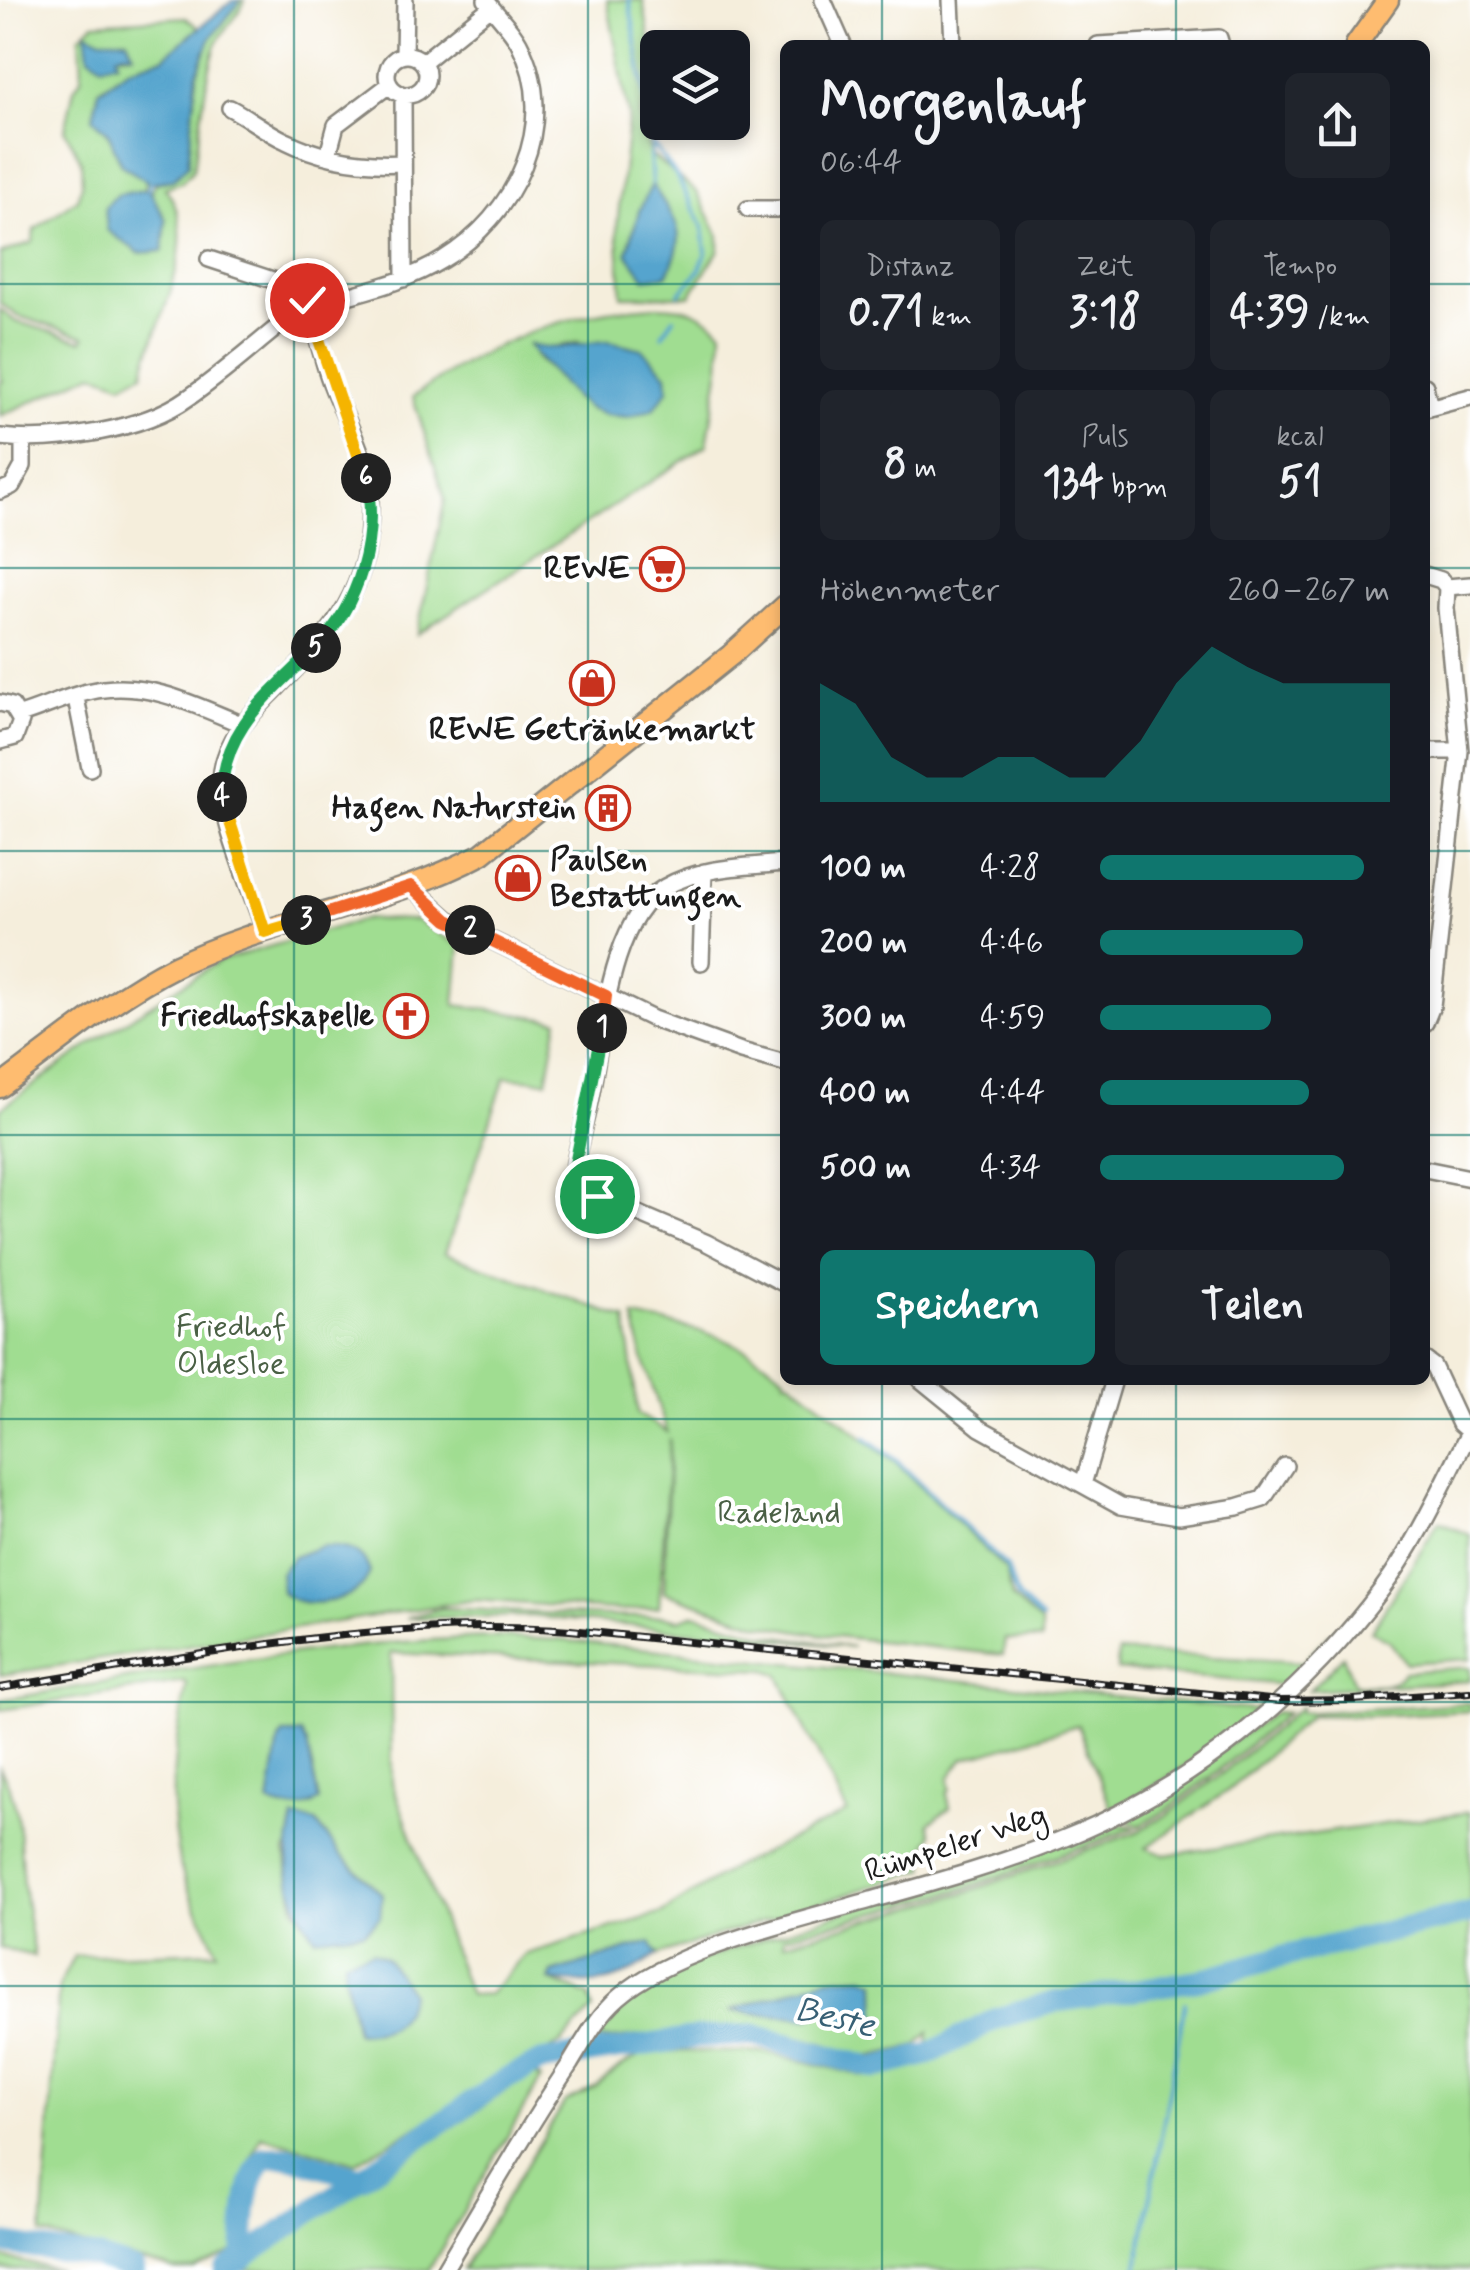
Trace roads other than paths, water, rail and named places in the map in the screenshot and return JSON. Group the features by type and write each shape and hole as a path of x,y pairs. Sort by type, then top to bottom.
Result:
{"main road":[{"path":"1360,40 1388,0"},
{"path":"0,1087 102,1013 176,966 265,932 446,874 482,854 731,655 780,611"}],"street":[{"path":"404,55 405,0"},
{"path":"823,0 841,40"},
{"path":"951,0 953,40"},
{"path":"0,437 41,440 135,423 187,399 306,308 404,279 441,261 473,238 502,210 533,144 535,89 518,42 488,4 423,62"},
{"path":"390,85 404,95 414,94 426,83 428,72 423,62 404,55"},
{"path":"390,85 389,66 404,55"},
{"path":"328,155 336,125 390,85"},
{"path":"404,95 404,279"},
{"path":"230,108 284,140 328,155 368,165 403,163"},
{"path":"748,209 780,209"},
{"path":"209,259 284,284 306,308 322,316 314,325 367,480 370,518 364,565 350,602 324,639 241,724 222,770 222,805 265,932"},
{"path":"1430,407 1470,396"},
{"path":"0,491 12,486 23,466 24,440"},
{"path":"1430,577 1447,587 1460,752 1430,1011"},
{"path":"1447,587 1470,585"},
{"path":"20,715 100,689 138,688 176,697 241,724"},
{"path":"76,698 90,768"},
{"path":"0,704 12,706 20,715 18,732 9,740 0,741"},
{"path":"1430,751 1460,752"},
{"path":"780,864 682,878 661,890 632,925 606,996 574,1182 585,1191 717,1248 780,1281"},
{"path":"701,962 704,872"},
{"path":"411,886 448,920 606,996 653,1018 780,1063"},
{"path":"1430,1170 1470,1178"},
{"path":"1430,1364 1460,1424 1470,1431"},
{"path":"927,1385 980,1428 1122,1506 1179,1516 1208,1513 1263,1499 1285,1466"},
{"path":"1084,1484 1113,1385"},
{"name":"Rümpeler Weg","path":"444,2270 560,2078 597,2022 620,1996 670,1964 778,1927 1025,1854 1112,1817 1171,1784 1288,1694 1368,1606 1394,1571 1470,1431"}],"water":[{"path":"241,0 210,39 197,73 188,165 173,180 150,183 121,165 108,132 93,118 99,90 128,69 164,57 232,1"},
{"path":"86,31 101,39 127,39 133,53 123,52 116,55 118,61 102,65 89,56"},
{"path":"652,184 673,218 679,237 667,275 645,278 627,253 639,211"},
{"path":"149,189 166,220 163,251 139,253 107,230 105,207 117,195"},
{"path":"609,341 642,349 667,374 668,390 654,409 628,417 589,409 527,344 557,347"},
{"path":"322,1546 357,1553 370,1572 363,1585 344,1597 322,1602 290,1598 282,1592 280,1573 293,1557"},
{"path":"283,1734 301,1734 307,1744 319,1801 314,1804 287,1808 269,1803"},
{"path":"294,1818 316,1822 340,1854 382,1894 380,1917 364,1932 315,1937 306,1923 293,1895 288,1866"},
{"path":"651,1942 658,1955 618,1978 595,1983 549,1980 552,1973"},
{"path":"372,1951 386,1958 411,1992 403,2013 392,2025 356,2033 345,1960"},
{"path":"864,1976 876,1981 877,2029 849,2023 826,2010 807,2018 729,2011 827,1978"}],"waterway":[{"path":"629,0 653,145 676,175 703,227 706,253 699,271 679,294"},
{"path":"652,184 653,145"},
{"path":"149,189 150,183"},
{"path":"662,335 674,318"},
{"path":"865,1437 896,1460 1007,1567 1017,1597 1042,1620"},
{"name":"Beste","path":"226,2270 504,2080 542,2061 699,2037 754,2035 874,2068 929,2054 998,2018 1055,2002 1199,1980 1470,1913"},
{"path":"1137,2270 1185,2003"},
{"path":"243,2259 249,2192 265,2157 289,2157 362,2178"},
{"name":"Beste","path":"0,2243 98,2258 134,2270"}],"railway":[{"path":"0,1688 284,1642 355,1634 498,1627 570,1630 1280,1701 1470,1692"}],"place":[{"name":"REWE","path":"662,569"},
{"name":"REWE Getränkemarkt","path":"592,683"},
{"name":"Hagen Naturstein","path":"608,808"},
{"name":"Paulsen Bestattungen","path":"518,878"},
{"name":"Friedhofskapelle","path":"406,1016"}],"park label":[{"name":"Friedhof Oldesloe","path":"231,1346"},
{"name":"Radeland","path":"779,1513"}]}
